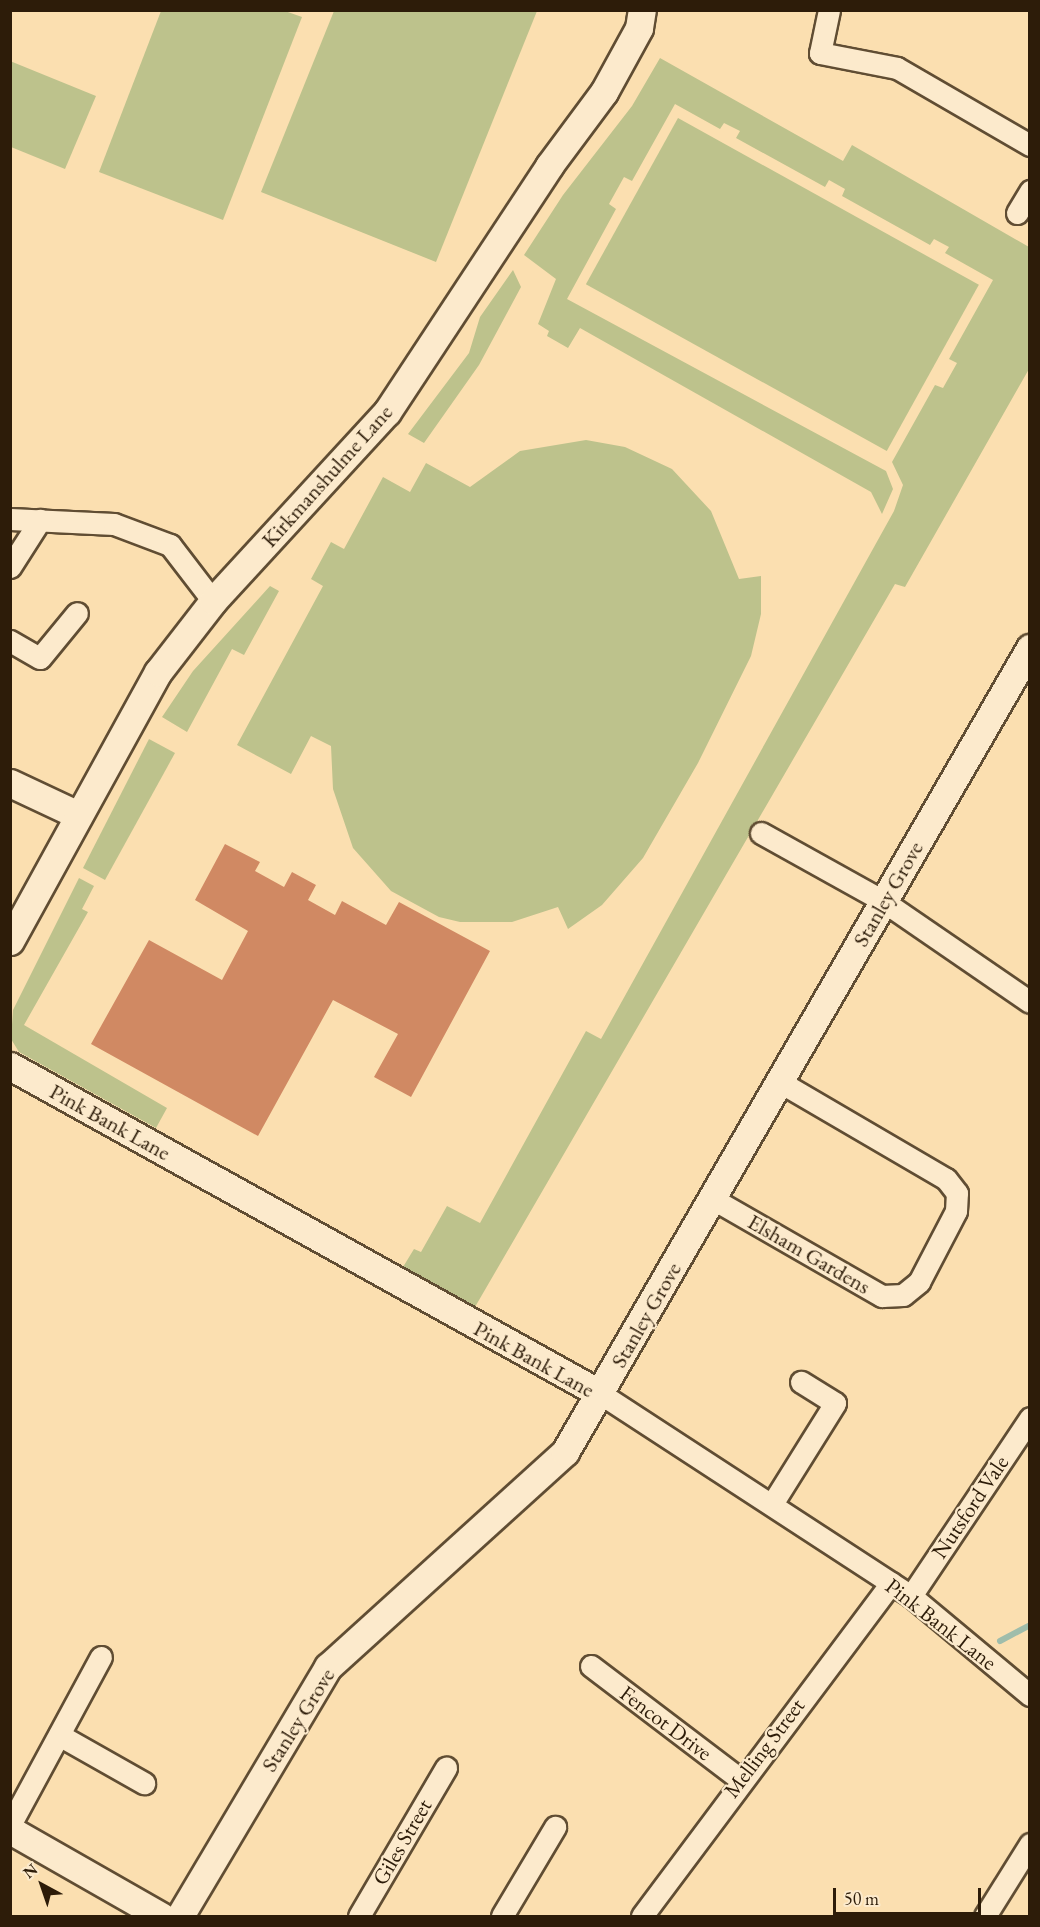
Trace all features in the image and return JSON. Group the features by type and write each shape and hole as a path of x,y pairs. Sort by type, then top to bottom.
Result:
{"street":[{"name":"Kirkmanshulme Lane","path":"10,941 76,814 158,672 213,601 387,412 549,166 604,92 639,28 642,10"},
{"path":"829,10 820,53 897,68 1029,145"},
{"path":"1017,213 1029,191"},
{"path":"10,519 114,524 170,545 213,601"},
{"path":"10,567 40,520"},
{"path":"10,641 40,658 77,613"},
{"name":"Stanley Grove","path":"180,1917 328,1667 565,1452 601,1395 1029,648"},
{"path":"10,783 76,814"},
{"path":"761,833 883,901 1029,1002"},
{"name":"Pink Bank Lane","path":"10,1066 601,1395 772,1504 910,1596 1029,1695"},
{"name":"Elsham Gardens","path":"713,1199 882,1296 903,1295 919,1282 956,1210 957,1193 946,1179 780,1082"},
{"path":"772,1504 835,1403 801,1382"},
{"name":"Nutsford Vale","path":"910,1596 1029,1418"},
{"name":"Melling Street","path":"642,1917 740,1779 891,1583"},
{"path":"10,1825 101,1657"},
{"name":"Fencot Drive","path":"591,1666 740,1779"},
{"path":"59,1735 144,1782"},
{"name":"Giles Street","path":"359,1917 446,1768"},
{"path":"502,1917 555,1827"},
{"path":"10,1830 161,1917"},
{"path":"985,1917 1029,1844"}],"green space":[{"path":"161,11 285,11 302,17 223,220 99,172"},
{"path":"334,11 537,11 436,262 261,192"},
{"path":"660,58 843,161 852,145 1029,247 1029,369 905,587 895,584 475,1307 403,1267 414,1249 421,1252 447,1206 480,1223 586,1031 601,1039 894,511 903,485 892,462 935,385 943,388 957,363 949,359 993,280 945,253 949,247 934,239 930,245 842,196 845,189 829,180 825,187 736,138 740,131 724,123 720,129 675,104 632,181 624,177 609,204 616,209 567,299 886,471 893,489 882,514 871,492 580,328 568,348 547,336 549,331 538,324 556,279 524,255 563,195 632,106"},
{"path":"10,61 96,96 65,169 11,147"},
{"path":"678,118 979,285 887,451 586,284"},
{"path":"513,270 521,287 479,365 424,443 408,434 469,353 480,317"},
{"path":"586,440 625,447 672,469 711,511 739,579 761,576 761,614 751,656 698,763 643,858 602,905 568,929 558,907 512,922 460,922 439,917 391,891 353,848 333,789 331,746 311,736 291,774 237,745 323,586 311,579 331,542 344,549 383,477 410,492 426,463 470,487 520,451"},
{"path":"270,586 279,591 244,655 232,649 187,732 162,717 193,671"},
{"path":"149,739 175,753 105,880 83,868"},
{"path":"79,878 94,886 82,909 88,912 24,1025 167,1108 156,1128 19,1052 11,1039 13,1010"}],"building":[{"path":"225,844 260,862 255,871 284,887 292,872 316,885 308,900 335,915 342,901 386,925 399,902 490,951 411,1097 374,1077 398,1034 333,1000 258,1136 91,1044 149,940 222,980 248,931 195,900"}],"waterway":[{"path":"1000,1641 1030,1625"}]}
